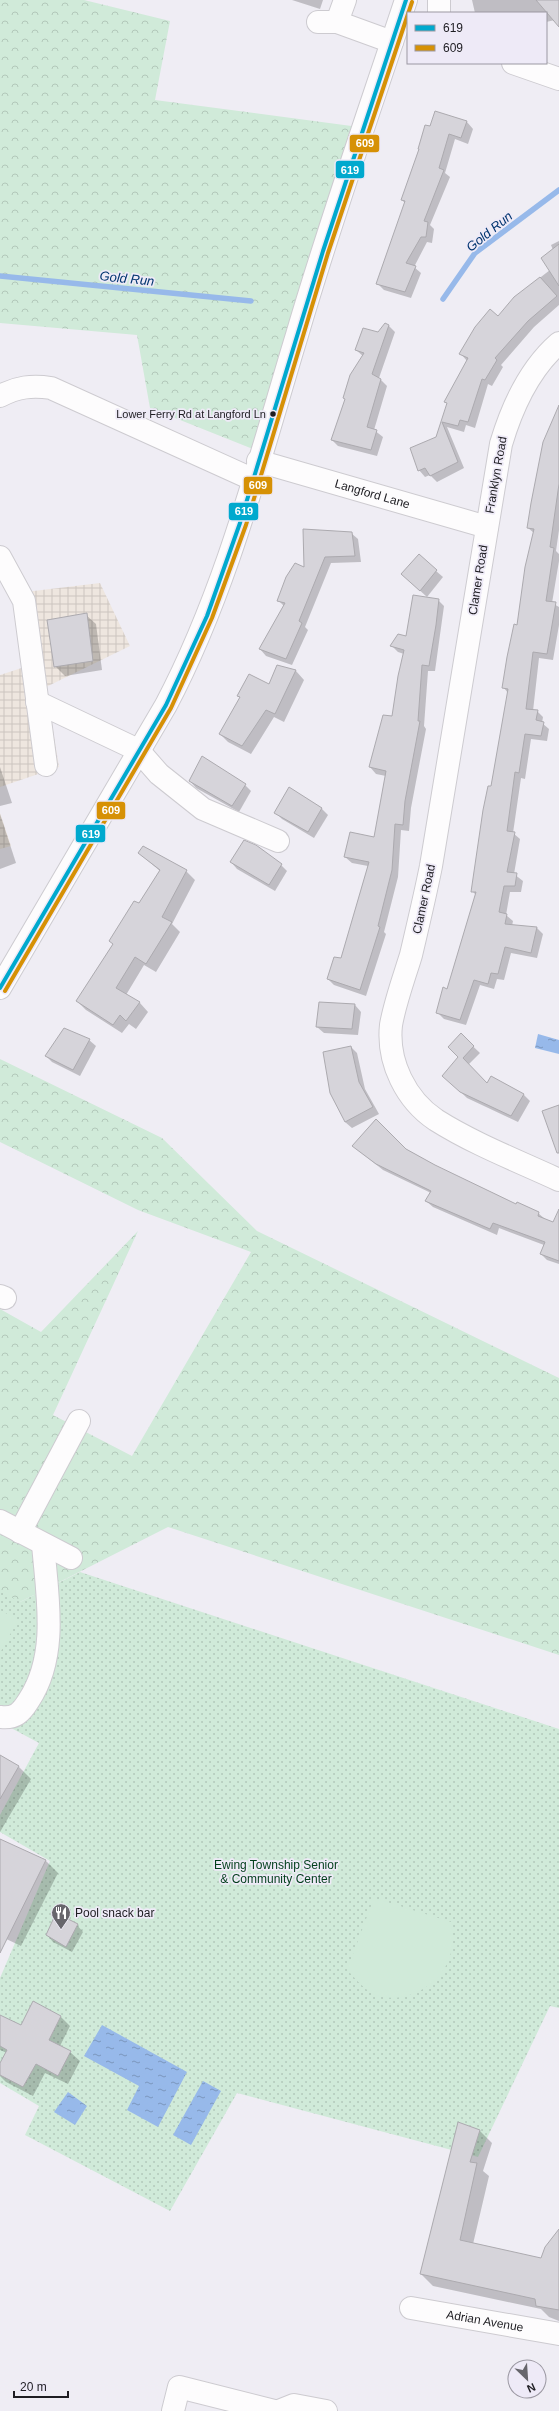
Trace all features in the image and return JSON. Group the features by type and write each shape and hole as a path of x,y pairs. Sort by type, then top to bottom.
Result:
{"street":[{"path":"345,0 327,22 392,42"},
{"path":"439,0 439,12"},
{"path":"0,988 185,668 208,616 255,470 317,267 392,42 405,11"},
{"path":"516,64 559,79"},
{"name":"Franklyn Road","path":"487,527 501,444 506,424 520,394 533,373 559,343"},
{"name":"Langford Lane","path":"0,396 11,390 34,386 51,388 255,470 487,527"},
{"name":"Clamer Road","path":"487,527 431,866 419,922 391,1026 391,1047 396,1069 406,1089 418,1105 436,1119 502,1154 559,1180"},
{"path":"0,557 24,601 46,765"},
{"path":"37,702 138,750 159,774 204,809 278,841"},
{"path":"20,1532 79,1421"},
{"path":"0,1521 71,1558"},
{"path":"0,1717 14,1717 22,1711 37,1688 46,1655 50,1617 43,1544"},
{"name":"Adrian Avenue","path":"410,2308 559,2334"},
{"path":"173,2411 179,2387 274,2411"},
{"path":"279,2411 294,2405 326,2411"}],"shaded area":[{"path":"100,583 130,646 46,687 59,767 0,787 0,675 34,664 17,593"},
{"path":"0,813 11,846 0,849"}],"green space":[{"path":"0,0 84,0 170,21 155,100 359,127 263,453 150,408 137,335 0,323"},
{"path":"0,1059 162,1138 257,1231 559,1378 559,1655 168,1527 16,1604 0,1596 0,1309 41,1332 138,1231 53,1415 132,1456 251,1252 138,1210 0,1142"},
{"name":"Ewing Township Senior & Community Center","path":"80,1572 559,1729 559,2008 550,2006 478,2157 237,2093 170,2211 25,2135 39,2106 0,2083 0,1978 50,1861 0,1832 0,1815 39,1743 0,1722 0,1591 20,1602"},
{"path":"0,1610 18,1620 0,1653"},
{"path":"374,1898 451,1922 452,1946 450,1958 438,1977 422,1990 402,1997 381,1997 365,1988 347,1970"}],"water":[{"path":"538,1034 559,1040 559,1054 535,1048"},
{"path":"102,2025 187,2072 158,2127 127,2110 139,2086 84,2056"},
{"path":"203,2081 221,2091 191,2145 173,2135"},
{"path":"68,2092 87,2106 75,2125 54,2112"}],"building":[{"path":"536,0 559,0 559,27 547,12"},
{"path":"435,111 467,121 461,138 449,134 439,168 444,170 424,221 428,222 426,237 421,237 406,263 416,266 405,292 376,284 405,201 401,200 419,149 425,125 430,126"},
{"path":"559,244 559,286 541,258"},
{"path":"540,277 557,296 528,321 495,358 497,360 485,380 482,379 468,422 460,420 458,426 442,422 458,462 430,476 425,468 418,471 410,448 436,437 447,403 444,402 468,358 459,354 475,327 490,309 498,316 514,297"},
{"path":"385,323 389,325 372,374 381,379 367,427 377,430 371,450 331,440 345,399 343,398 350,375 364,353 355,350 363,328 378,332"},
{"path":"559,405 559,484 550,547 554,548 546,601 556,602 547,654 533,652 526,709 538,710 536,720 544,722 541,736 525,734 519,773 515,772 507,831 515,832 507,872 517,873 515,886 504,886 499,912 507,914 505,924 537,927 531,953 505,947 498,974 491,973 488,984 474,980 460,1020 436,1013 443,987 447,989 476,892 471,892 483,810 488,786 491,786 508,689 502,688 514,624 517,625 525,567 534,529 527,528 531,503 543,442"},
{"path":"303,529 352,532 355,556 325,557 299,621 302,623 286,659 259,649 285,603 277,601 286,577 295,563 304,567"},
{"path":"419,554 437,570 420,591 401,574"},
{"path":"413,595 439,599 436,625 429,666 422,665 418,721 420,721 405,801 403,825 395,824 392,870 378,926 380,927 360,990 327,979 334,957 341,958 369,862 344,857 350,832 374,837 386,771 369,767 383,715 392,716 398,676 404,650 390,646 398,634 406,636"},
{"path":"87,613 93,661 54,667 47,620"},
{"path":"277,665 296,670 275,714 266,710 242,746 219,734 240,697 237,696 249,674 269,684"},
{"path":"202,756 246,784 232,806 189,781"},
{"path":"289,787 322,808 308,832 274,813"},
{"path":"244,840 256,845 282,864 269,885 230,862"},
{"path":"143,846 187,870 162,917 172,922 146,964 135,957 116,988 140,1002 126,1021 120,1015 113,1025 76,1001 113,944 109,941 134,901 139,903 160,870 138,853"},
{"path":"319,1002 355,1004 352,1029 316,1027"},
{"path":"64,1028 90,1039 73,1070 45,1056"},
{"path":"461,1033 474,1046 463,1058 487,1083 491,1076 524,1094 511,1116 460,1092 442,1076 458,1057 448,1047"},
{"path":"351,1046 359,1082 373,1107 345,1122 330,1093 323,1052"},
{"path":"559,1105 559,1153 557,1153 542,1111"},
{"path":"376,1119 406,1149 435,1165 516,1204 517,1202 539,1212 538,1216 553,1222 559,1209 559,1261 540,1254 545,1242 493,1223 490,1229 425,1201 431,1191 376,1164 352,1146"},
{"path":"0,1755 19,1766 0,1799"},
{"path":"0,1839 46,1860 0,1953"},
{"name":"Pool snack bar","path":"56,1913 78,1924 66,1947 46,1935"},
{"path":"33,2001 61,2016 49,2040 71,2051 58,2076 36,2064 23,2087 0,2075 0,2063 7,2050 0,2046 0,2015 21,2025"},
{"path":"458,2122 480,2130 470,2162 477,2163 460,2240 541,2258 545,2247 559,2229 559,2310 536,2306 535,2299 420,2274"}],"waterway":[{"name":"Gold Run","path":"443,299 475,253 559,190"},
{"name":"Gold Run","path":"0,276 251,301"}],"transit line":[{"name":"619","path":"0,988 166,705 207,616 240,523 323,251 406,0"},
{"name":"609","path":"409,12 412,2"},
{"name":"609","path":"5,991 171,708 212,618 246,525 328,253 407,17"}],"place":[{"name":"Lower Ferry Rd at Langford Ln","path":"273,414"},
{"name":"Pool snack bar","path":"61,1930"}]}
